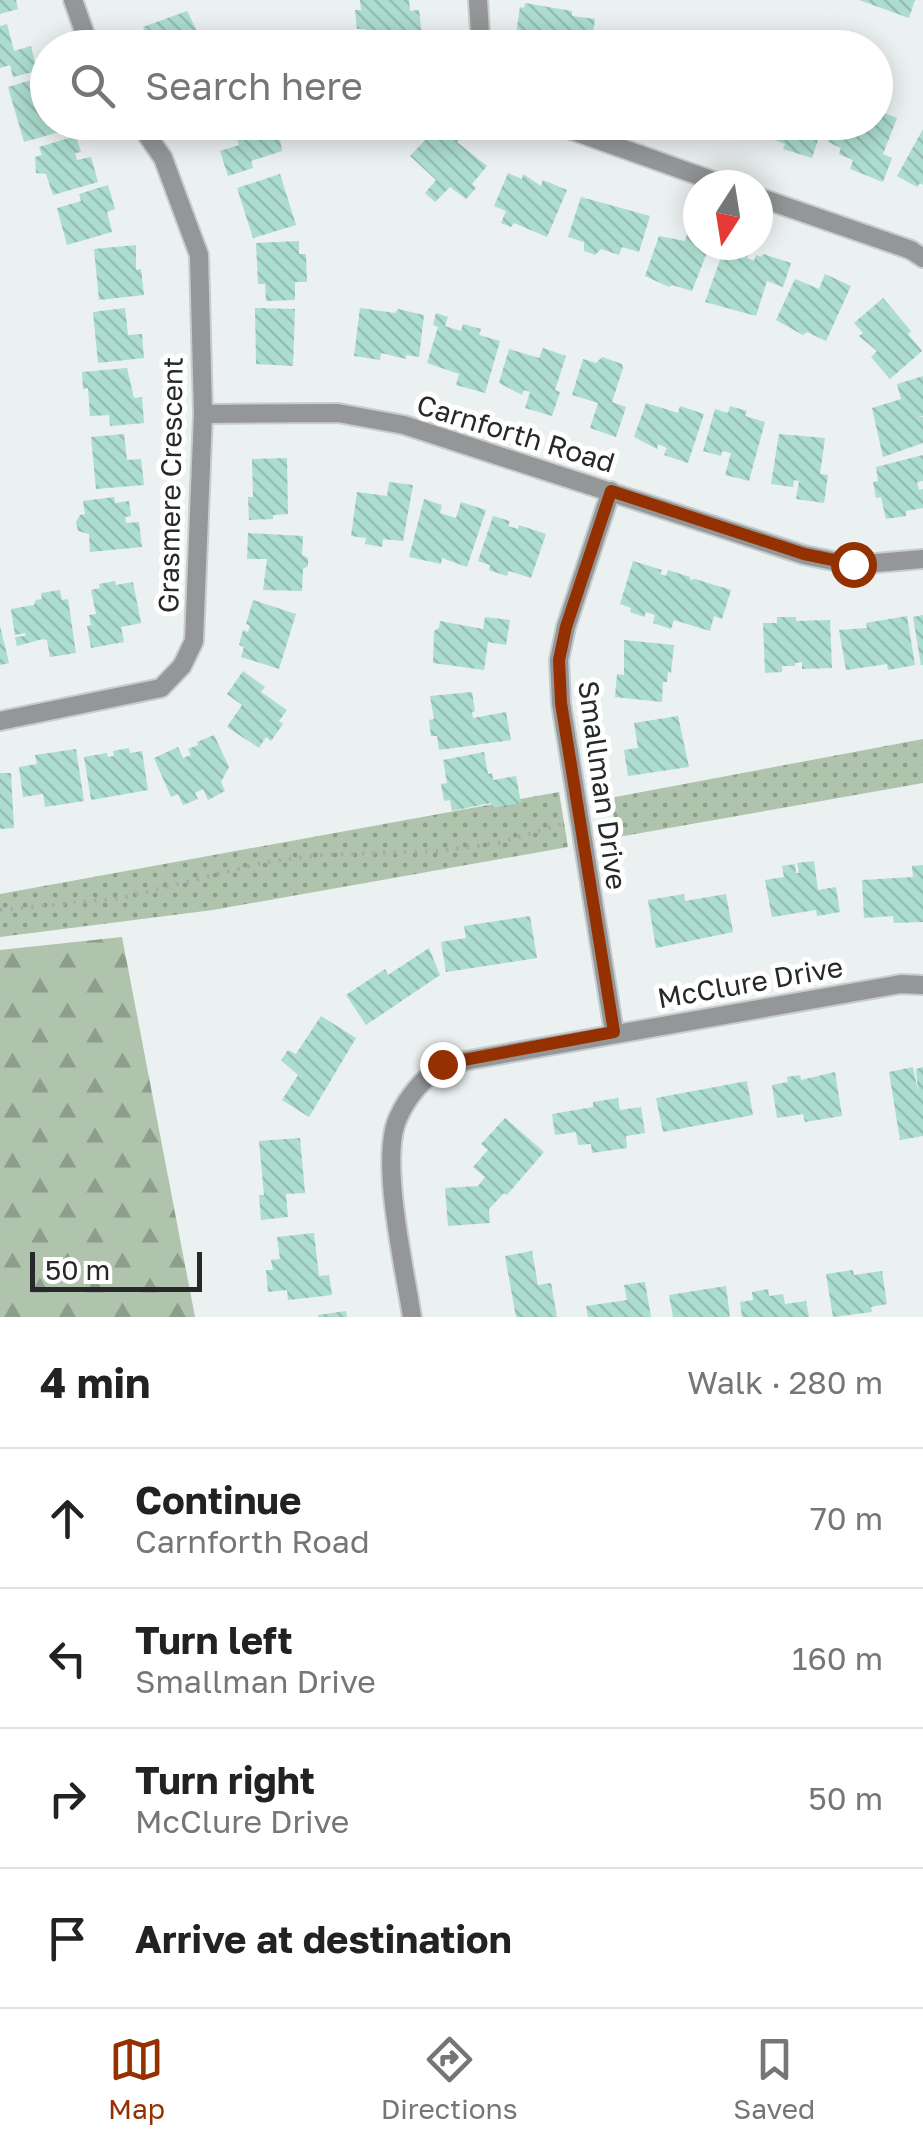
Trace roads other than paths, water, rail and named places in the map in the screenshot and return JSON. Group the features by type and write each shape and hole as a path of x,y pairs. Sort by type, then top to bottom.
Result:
{"street":[{"path":"73,0 84,30"},
{"path":"478,0 480,30"},
{"name":"Grasmere Crescent","path":"0,721 161,688 182,666 194,642 203,414 199,255 163,158 150,140"},
{"path":"599,140 683,170"},
{"path":"773,201 911,250 923,258"},
{"name":"Carnforth Road","path":"203,414 338,414 404,425 804,554 853,564 923,559"},
{"name":"Smallman Drive","path":"611,491 566,627 559,660 561,703 614,1032"},
{"name":"McClure Drive","path":"412,1317 390,1160 396,1121 416,1087 442,1064 902,984 923,984"}]}
